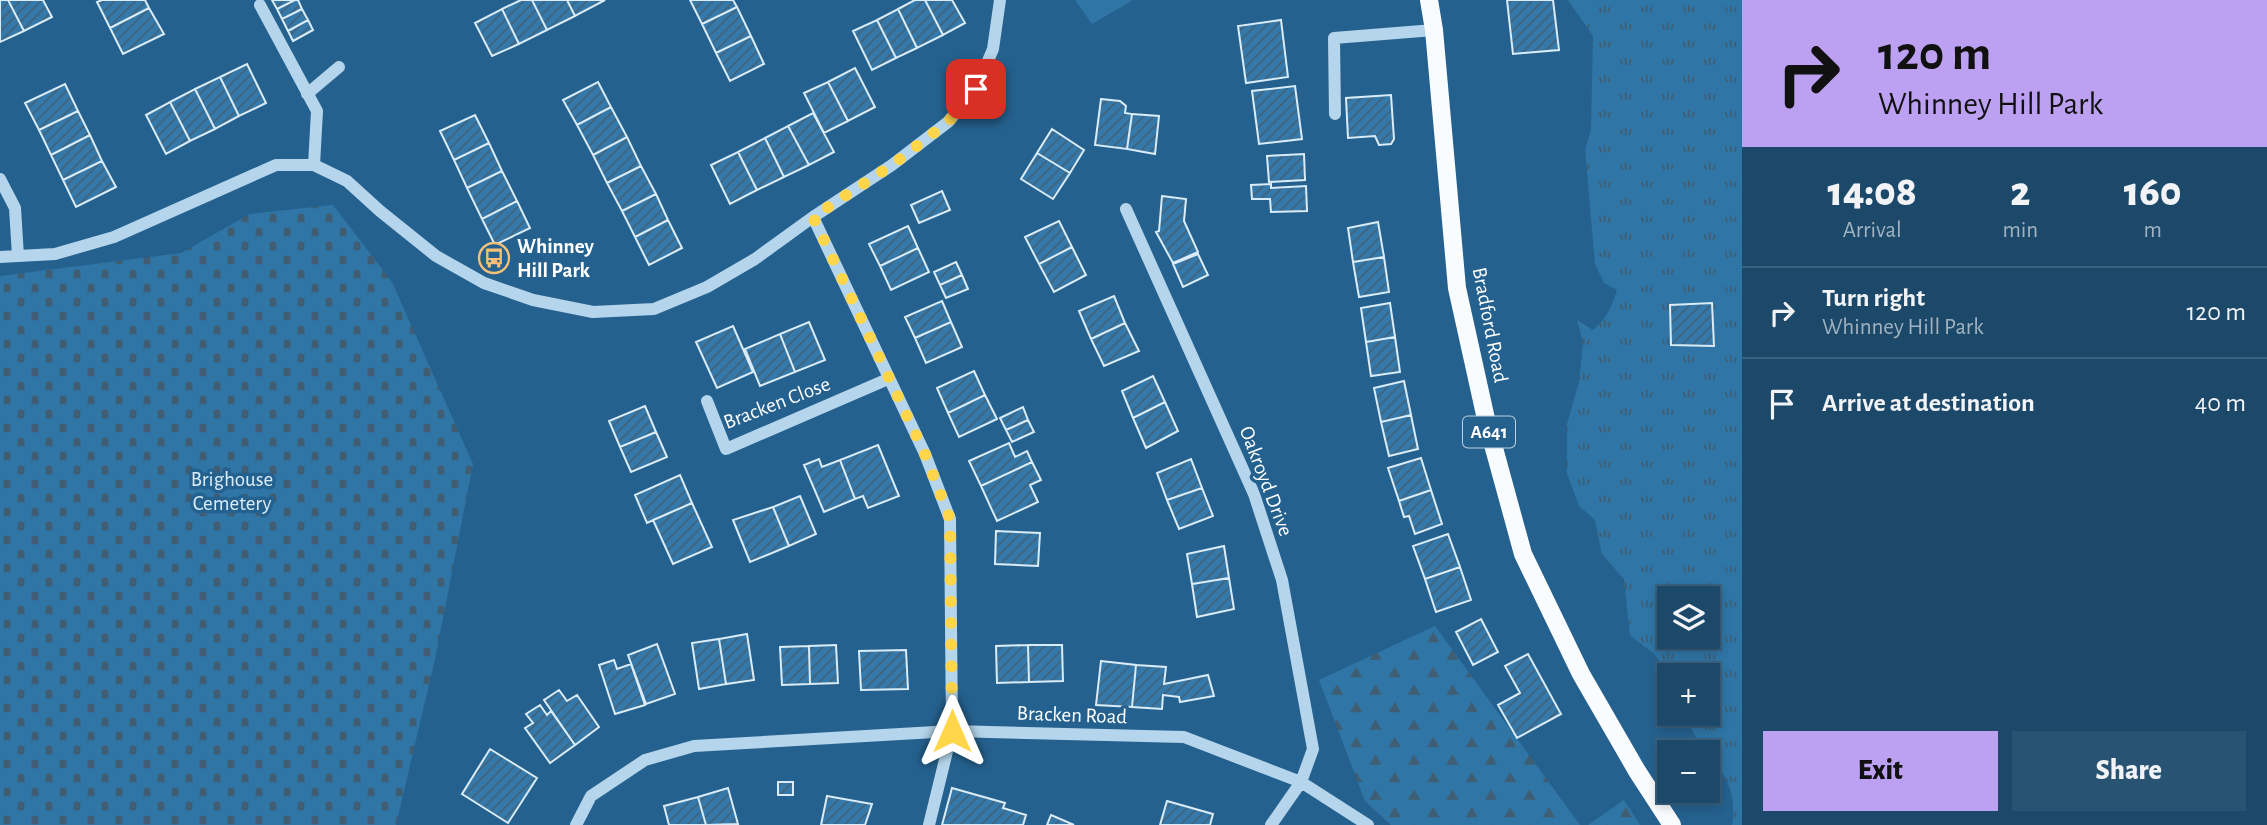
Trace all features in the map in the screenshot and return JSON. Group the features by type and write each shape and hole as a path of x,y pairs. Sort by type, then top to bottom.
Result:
{"main road":[{"name":"Bradford Road","path":"1429,0 1457,288 1486,419 1524,554 1581,674 1637,771 1672,825"}],"street":[{"path":"0,257 55,254 114,237 276,165 314,165 347,181 436,256 484,283 533,300 593,312 654,309 707,287 755,259 892,165 948,122 976,89 989,59 1000,0"},
{"path":"260,5 317,111 314,165"},
{"path":"1335,114 1334,38 1434,30"},
{"path":"307,94 339,67"},
{"path":"0,178 15,208 18,256"},
{"name":"Oakroyd Drive","path":"1126,209 1254,494 1282,580 1313,749 1301,782 1271,825"},
{"path":"813,217 925,454 950,519 952,731 929,825"},
{"name":"Bracken Close","path":"707,401 726,449 888,379"},
{"name":"Bracken Road","path":"576,825 591,796 612,781 645,760 694,746 952,731 1184,737 1301,782 1368,825"}],"green space":[{"path":"1075,0 1133,0 1092,24"},
{"path":"1568,0 1742,0 1742,825 1732,825 1731,791 1720,770 1720,740 1698,740 1691,726 1720,726 1720,663 1661,663 1630,635 1624,579 1602,554 1595,520 1579,506 1567,473 1567,424 1579,382 1583,342 1577,320 1593,330 1608,312 1617,290 1604,283 1595,264 1585,149 1591,130 1593,36"},
{"name":"Brighouse Cemetery","path":"333,205 392,282 473,464 435,659 396,825 0,825 0,276 181,253 250,214"},
{"path":"1435,626 1580,825 1391,825 1365,801 1319,680"},
{"path":"1624,800 1640,825 1588,825"}],"building":[{"path":"0,0 8,0 24,31 0,42"},
{"path":"8,0 43,0 52,17 24,31"},
{"path":"145,0 149,8 110,28 97,2"},
{"path":"272,0 295,0 277,9"},
{"path":"298,0 302,9 282,19 277,9"},
{"path":"521,0 532,0 547,30 519,44 502,9"},
{"path":"532,0 567,0 575,16 547,30"},
{"path":"567,0 605,0 575,16"},
{"path":"690,0 733,0 737,7 702,24"},
{"path":"915,0 925,0 943,35 917,48 898,9"},
{"path":"925,0 952,0 965,23 943,35"},
{"path":"1507,0 1553,0 1559,50 1513,54"},
{"path":"737,7 751,36 716,53 702,24"},
{"path":"149,8 164,34 123,54 110,28"},
{"path":"302,9 308,20 288,31 282,19"},
{"path":"502,9 519,44 492,56 475,23"},
{"path":"898,9 917,48 896,58 877,20"},
{"path":"308,20 313,30 293,41 288,31"},
{"path":"877,20 896,58 872,70 853,31"},
{"path":"1281,20 1288,77 1246,83 1238,26"},
{"path":"751,36 764,64 730,81 716,53"},
{"path":"247,64 266,103 239,116 220,77"},
{"path":"855,68 875,107 848,121 828,82"},
{"path":"220,77 239,116 215,129 195,89"},
{"path":"598,82 611,107 577,125 563,100"},
{"path":"828,82 848,121 824,133 804,93"},
{"path":"65,84 78,111 39,130 25,103"},
{"path":"1295,86 1302,139 1259,144 1252,91"},
{"path":"195,89 215,129 190,141 170,102"},
{"path":"1391,95 1394,139 1391,144 1379,145 1375,136 1348,138 1346,98"},
{"path":"1101,99 1120,101 1126,106 1125,113 1132,114 1127,149 1095,145"},
{"path":"170,102 190,141 166,154 146,115"},
{"path":"611,107 627,137 593,155 577,125"},
{"path":"78,111 90,135 51,155 39,130"},
{"path":"813,113 834,152 809,165 788,126"},
{"path":"1132,114 1159,116 1155,154 1127,149"},
{"path":"475,115 489,143 454,160 440,131"},
{"path":"788,126 809,165 784,177 765,138"},
{"path":"1052,129 1084,150 1070,173 1037,153"},
{"path":"90,135 102,161 63,180 51,155"},
{"path":"627,137 641,166 607,183 593,155"},
{"path":"765,138 784,177 757,190 738,152"},
{"path":"489,143 502,171 467,188 454,160"},
{"path":"738,152 757,190 730,204 711,165"},
{"path":"1037,153 1070,173 1053,199 1021,179"},
{"path":"1304,154 1305,180 1269,182 1267,156"},
{"path":"102,161 116,187 76,207 63,180"},
{"path":"641,166 656,194 622,211 607,183"},
{"path":"502,171 517,201 482,219 467,188"},
{"path":"1271,184 1271,188 1306,186 1307,211 1271,212 1270,199 1252,199 1251,185"},
{"path":"942,191 950,210 919,223 911,205"},
{"path":"656,194 668,220 635,237 622,211"},
{"path":"1162,196 1186,199 1184,221 1198,252 1173,263 1156,232 1159,231"},
{"path":"517,201 530,228 495,245 482,219"},
{"path":"668,220 682,248 649,265 635,237"},
{"path":"1059,221 1072,247 1039,264 1025,237"},
{"path":"1378,222 1384,257 1353,262 1348,228"},
{"path":"908,226 918,248 880,266 869,244"},
{"path":"1072,247 1086,275 1054,292 1039,264"},
{"path":"918,248 929,272 891,290 880,266"},
{"path":"1198,254 1208,275 1183,287 1173,264"},
{"path":"1384,257 1389,292 1359,297 1353,262"},
{"path":"956,262 962,275 940,285 934,272"},
{"path":"962,275 968,289 946,298 940,285"},
{"path":"1114,296 1125,323 1091,339 1079,311"},
{"path":"942,301 951,322 915,338 905,317"},
{"path":"1390,303 1395,337 1366,342 1361,308"},
{"path":"1712,303 1714,346 1671,345 1670,305"},
{"path":"809,322 825,360 795,372 780,334"},
{"path":"951,322 962,347 926,363 915,338"},
{"path":"1125,323 1139,351 1104,366 1091,339"},
{"path":"733,326 753,372 717,388 696,342"},
{"path":"780,334 795,372 760,386 745,349"},
{"path":"1395,337 1400,372 1371,376 1366,342"},
{"path":"974,371 985,395 948,413 937,388"},
{"path":"1153,376 1165,402 1133,418 1122,391"},
{"path":"1404,381 1411,415 1381,422 1374,388"},
{"path":"985,395 997,419 959,437 948,413"},
{"path":"1165,402 1178,431 1146,448 1133,418"},
{"path":"645,406 656,432 620,447 609,421"},
{"path":"1023,407 1028,420 1006,430 1000,418"},
{"path":"1411,415 1418,449 1389,456 1381,422"},
{"path":"1028,420 1034,432 1012,442 1006,430"},
{"path":"656,432 667,457 631,472 620,447"},
{"path":"1009,443 1015,457 1027,451 1032,462 981,486 969,461"},
{"path":"878,445 899,496 868,508 863,496 855,499 840,460"},
{"path":"1421,458 1431,490 1399,501 1388,468"},
{"path":"819,459 822,467 840,460 855,499 824,512 804,465"},
{"path":"1191,459 1202,488 1167,500 1157,473"},
{"path":"1032,462 1041,480 1030,485 1038,502 997,521 981,486"},
{"path":"680,475 692,503 647,523 635,495"},
{"path":"1202,488 1213,516 1179,529 1167,500"},
{"path":"1431,490 1442,524 1415,534 1409,516 1404,517 1399,501"},
{"path":"800,496 816,534 789,546 773,507"},
{"path":"692,503 712,547 673,564 653,520"},
{"path":"773,507 789,546 750,562 733,520"},
{"path":"996,531 1040,533 1038,566 995,564"},
{"path":"1448,534 1460,567 1425,579 1413,546"},
{"path":"1224,546 1229,578 1192,584 1187,554"},
{"path":"1460,567 1471,600 1436,612 1425,579"},
{"path":"1229,578 1234,609 1197,617 1192,584"},
{"path":"1481,619 1498,652 1473,665 1456,632"},
{"path":"747,634 754,680 726,684 719,639"},
{"path":"719,639 726,684 699,689 692,643"},
{"path":"657,644 675,694 646,704 628,655"},
{"path":"836,645 838,683 810,684 809,646"},
{"path":"1028,645 1029,682 997,683 996,646"},
{"path":"1028,645 1062,645 1063,681 1029,682"},
{"path":"809,646 810,684 782,685 780,647"},
{"path":"906,650 908,689 861,690 859,651"},
{"path":"1528,654 1561,714 1517,738 1498,705 1520,693 1505,666"},
{"path":"614,660 617,669 631,664 645,705 615,714 599,665"},
{"path":"1101,661 1136,665 1132,707 1096,705"},
{"path":"1136,665 1166,667 1164,684 1208,675 1214,696 1180,702 1179,697 1163,695 1162,709 1132,707"},
{"path":"559,690 567,701 577,695 599,727 575,745 544,700"},
{"path":"540,705 547,715 551,711 575,745 550,763 525,728 533,723 526,714"},
{"path":"490,749 537,778 508,823 462,794"},
{"path":"778,782 793,782 793,795 778,795"},
{"path":"728,788 738,824 706,825 698,797"},
{"path":"952,788 1005,803 1003,808 1026,815 1023,825 942,825"},
{"path":"827,796 872,804 865,825 821,825"},
{"path":"698,797 706,825 669,825 664,806"},
{"path":"1167,801 1213,814 1210,825 1160,825"},
{"path":"1051,815 1074,825 1047,825"}],"place":[{"name":"Whinney Hill Park","path":"494,258"}],"route":[{"path":"952,731 950,519 925,454 813,217 892,165 948,122 976,89"}]}
